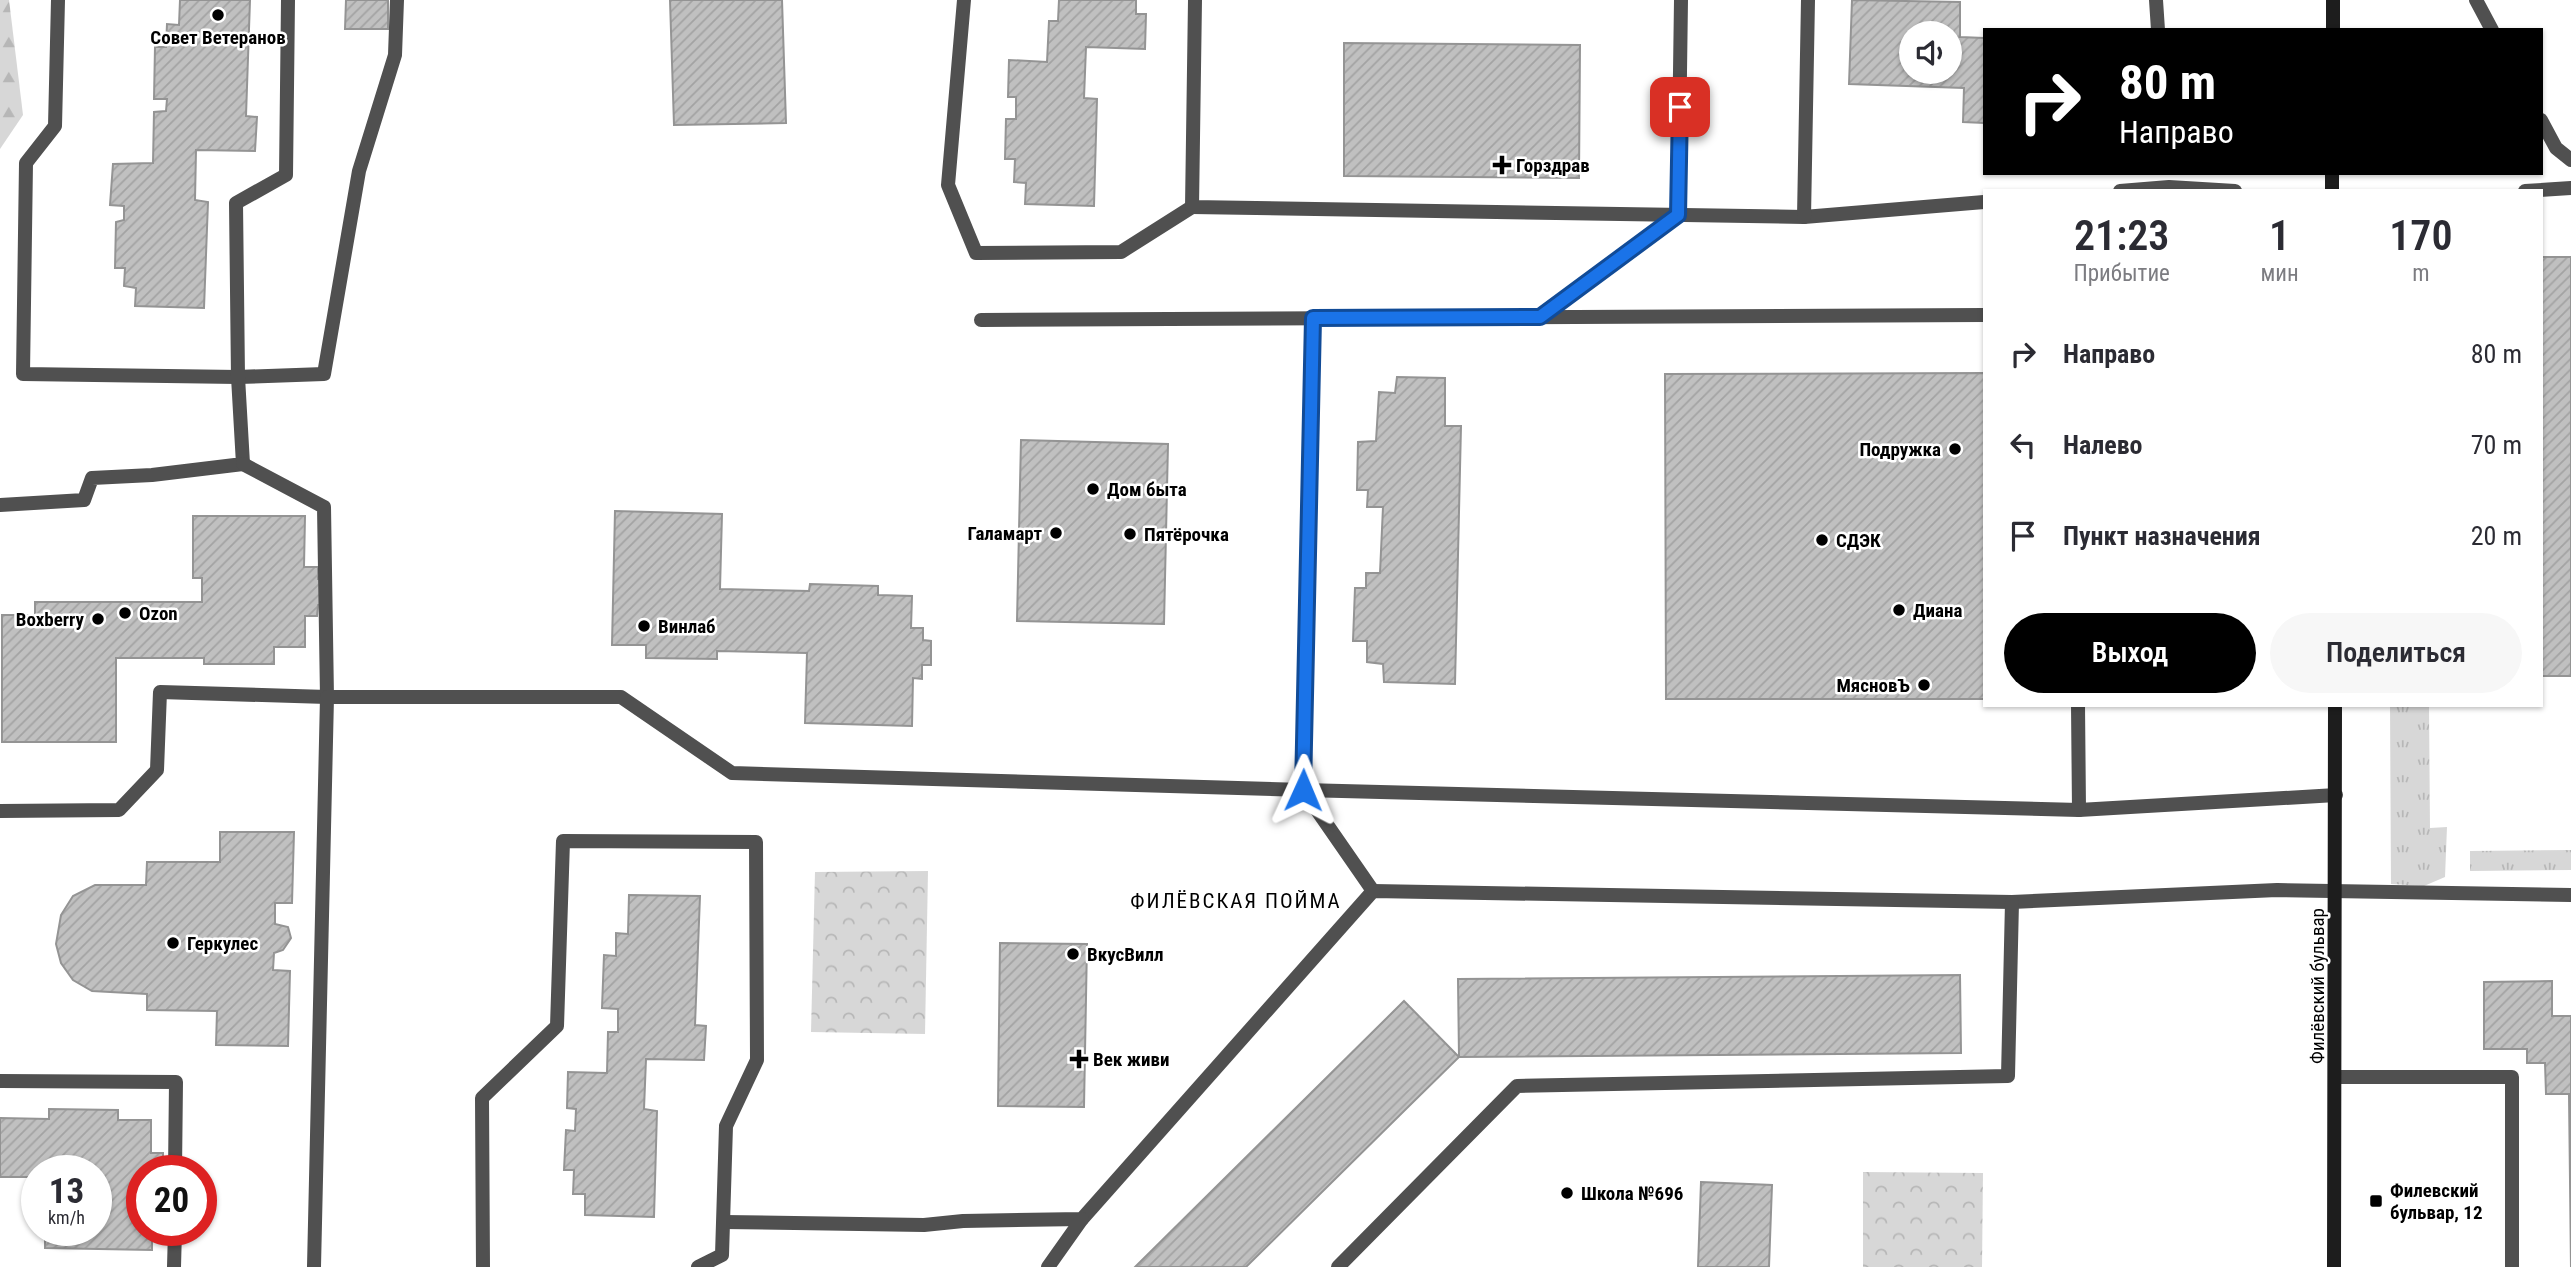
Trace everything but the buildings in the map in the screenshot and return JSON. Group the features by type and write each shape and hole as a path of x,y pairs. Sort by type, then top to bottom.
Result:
{"street":[{"path":"2333,0 2333,28"},
{"name":"Филёвский бульвар","path":"2334,1267 2337,889 2335,707"}],"lane":[{"path":"58,0 55,126 26,163 23,374 238,377 324,374 359,172 395,55 397,0"},
{"path":"243,464 238,377 236,203 286,175 288,0"},
{"path":"964,0 948,185 976,253 1121,252 1192,207 1804,217 1983,202"},
{"path":"1192,207 1195,0"},
{"path":"1678,215 1681,0"},
{"path":"1804,217 1808,0"},
{"path":"2156,0 2158,28"},
{"path":"2476,0 2491,28"},
{"path":"2543,124 2556,148 2571,160"},
{"path":"2129,189 2169,180 2223,189"},
{"path":"2543,190 2571,188"},
{"path":"1540,317 1678,215"},
{"path":"981,320 1983,315"},
{"path":"1313,318 1303,790 1373,891"},
{"path":"0,505 84,500 92,478 152,475 243,464 324,507 327,697 314,1267"},
{"path":"0,811 119,810 158,770 160,692 327,697 621,697 732,773 2079,810 2336,795"},
{"path":"2078,707 2079,810"},
{"path":"483,1267 482,1098 556,1026 563,841 756,842 757,1060 726,1125 722,1255 698,1267"},
{"path":"1048,1267 1082,1219 1373,891 2012,902 2337,889 2571,895"},
{"path":"1338,1267 1517,1086 2008,1076 2012,902"},
{"path":"2335,1077 2512,1077 2512,1267"},
{"path":"0,1081 176,1082 175,1155"},
{"path":"724,1222 924,1225 963,1221 1082,1219"},
{"path":"174,1267 175,1246"}],"green space":[{"path":"0,0 9,0 23,115 0,149"},
{"path":"2390,707 2429,707 2430,828 2447,827 2445,877 2424,886 2391,884"},
{"path":"2571,850 2571,870 2470,871 2470,851"},
{"path":"928,871 925,1034 811,1032 815,872"},
{"path":"1863,1172 1983,1173 1982,1267 1863,1267"}],"place":[{"name":"Совет Ветеранов","path":"218,15"},
{"name":"Горздрав","path":"1502,165"},
{"name":"Подружка","path":"1955,449"},
{"name":"Дом быта","path":"1093,489"},
{"name":"Галамарт","path":"1056,533"},
{"name":"Пятёрочка","path":"1130,534"},
{"name":"СДЭК","path":"1822,540"},
{"name":"Диана","path":"1899,610"},
{"name":"Ozon","path":"125,613"},
{"name":"Boxberry","path":"98,619"},
{"name":"Винлаб","path":"644,626"},
{"name":"МясновЪ","path":"1924,685"},
{"name":"Геркулес","path":"173,943"},
{"name":"ВкусВилл","path":"1073,954"},
{"name":"Век живи","path":"1079,1059"},
{"name":"Школа №696","path":"1567,1193"},
{"name":"Филевский бульвар, 12","path":"2376,1201"}],"district":[{"name":"ФИЛЁВСКАЯ ПОЙМА","path":"1236,901"}],"route":[{"path":"1303,790 1313,318 1540,317 1678,215 1680,107"}]}
